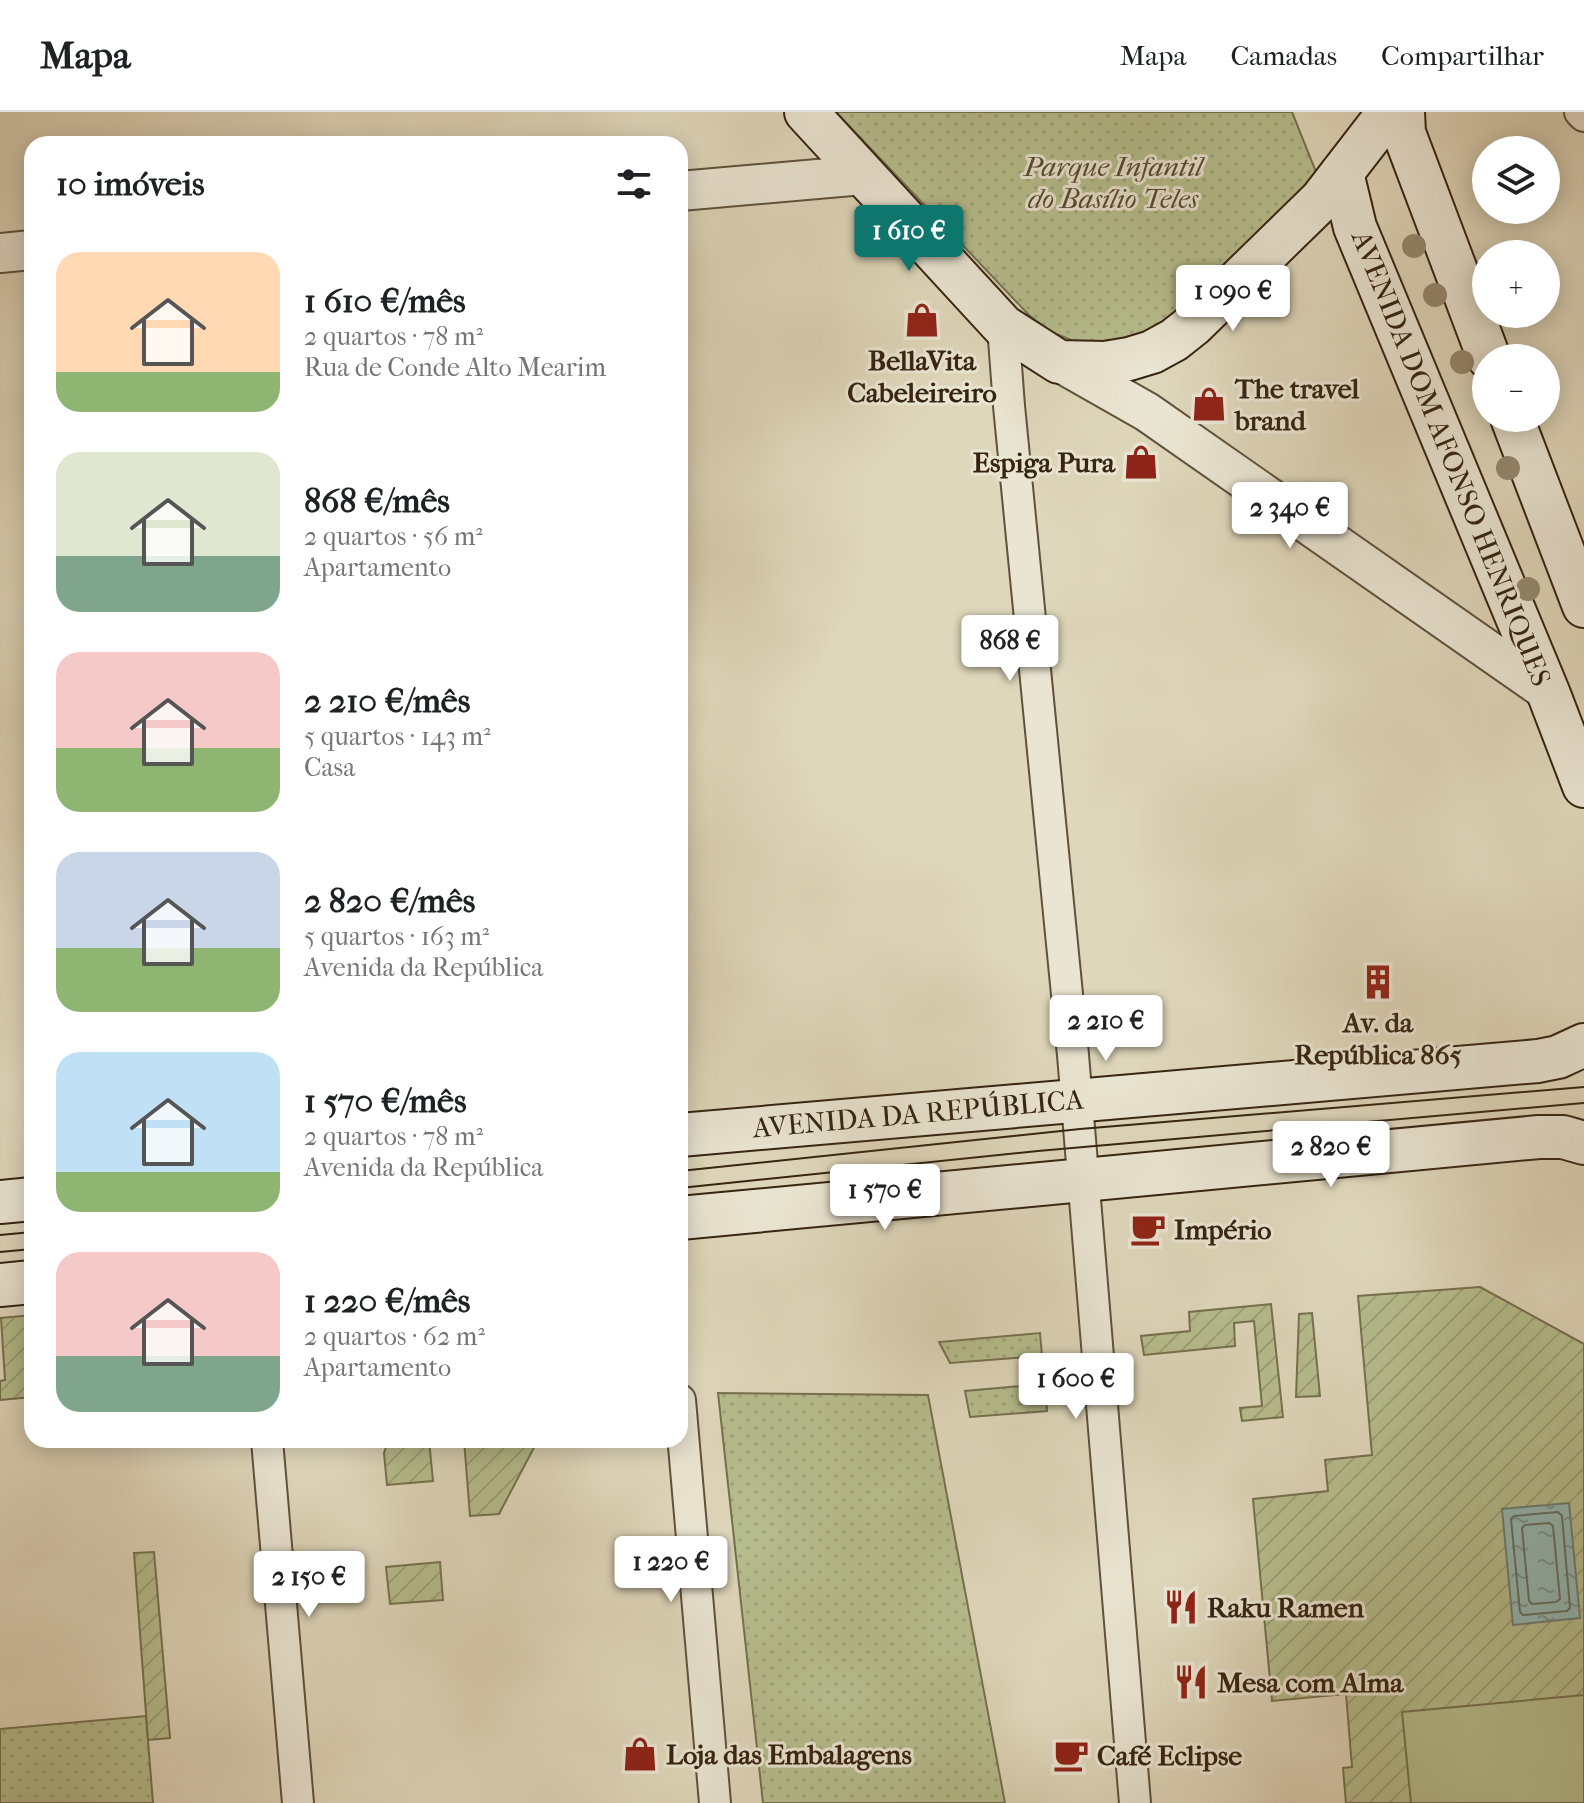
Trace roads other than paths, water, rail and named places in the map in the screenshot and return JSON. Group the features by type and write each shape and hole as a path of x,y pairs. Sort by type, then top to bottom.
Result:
{"main road":[{"path":"806,112 1003,326 1059,362 1105,363 1152,352 1193,325 1321,200 1389,112"},
{"path":"1403,112 1404,133 1484,344"},
{"name":"AVENIDA DOM AFONSO HENRIQUES","path":"1342,173 1355,227 1584,786"},
{"path":"1517,432 1584,606"},
{"name":"AVENIDA DA REPÚBLICA","path":"688,1134 1538,1061 1558,1057 1584,1045"},
{"path":"688,1217 1539,1137 1563,1137 1584,1143"},
{"path":"0,1202 24,1200"},
{"path":"0,1285 24,1283"}],"street":[{"path":"1580,112 1584,116"},
{"path":"688,190 863,175"},
{"path":"0,253 24,251"},
{"path":"1003,326 1077,1099 1135,1803"},
{"path":"1059,362 1147,412 1548,692"},
{"path":"268,1448 298,1803"},
{"path":"684,1448 715,1803"}],"water":[{"path":"1569,1503 1580,1618 1513,1625 1502,1509"}],"tram line":[{"path":"688,1170 1080,1129 1584,1087"},
{"path":"688,1187 1038,1151 1584,1103"},
{"path":"0,1235 24,1233"},
{"path":"0,1252 24,1250"}],"place":[{"name":"BellaVita Cabeleireiro","path":"922,320"},
{"name":"The travel brand","path":"1209,404"},
{"name":"Espiga Pura","path":"1141,462"},
{"name":"Av. da República 865","path":"1378,982"},
{"name":"Império","path":"1148,1229"},
{"name":"Raku Ramen","path":"1181,1607"},
{"name":"Mesa com Alma","path":"1191,1682"},
{"name":"Loja das Embalagens","path":"640,1754"},
{"name":"Café Eclipse","path":"1071,1755"}],"park label":[{"name":"Parque Infantil do Basílio Teles","path":"1113,182"}]}
